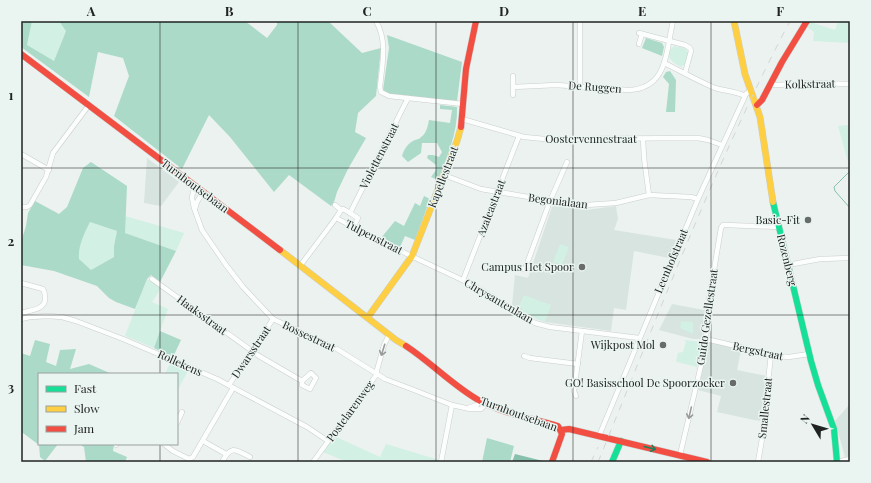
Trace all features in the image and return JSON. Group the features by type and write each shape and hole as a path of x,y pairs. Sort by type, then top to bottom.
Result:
{"main road":[{"name":"Kapellestraat","path":"368,318 412,256 460,133 465,75 469,48 476,21"},
{"name":"Rozenberg","path":"734,21 743,68 757,105 762,127 772,199 809,354 818,385 834,429 837,462"},
{"path":"757,105 762,100 807,21"},
{"name":"Turnhoutsebaan","path":"21,54 389,335 408,347 480,401 513,414 558,426 562,430 569,429 680,455 697,461 707,462"},
{"name":"Turnhoutsebaan","path":"368,318 372,318 377,321 408,347"},
{"path":"552,462 562,430"},
{"path":"612,462 620,441"}],"street":[{"path":"376,21 382,33 383,42 381,92 389,96 463,104"},
{"path":"580,21 580,86"},
{"name":"De Ruggen","path":"513,86 556,85 628,90 637,90 645,87 657,78 664,63 673,21"},
{"path":"639,44 640,34 685,45 690,48 691,51 685,73"},
{"path":"664,63 713,87 736,92 745,96"},
{"path":"512,76 513,95"},
{"name":"Kolkstraat","path":"770,84 850,84"},
{"name":"Leenhofstraat","path":"599,436 698,199 745,96 751,90"},
{"name":"Violettenstraat","path":"350,213 408,98"},
{"path":"21,206 27,207 30,205 49,170 53,153 89,105"},
{"name":"Oostervennestraat","path":"462,120 519,136 546,139 704,139 722,145"},
{"name":"Azaleastraat","path":"463,280 519,136"},
{"path":"643,139 648,196"},
{"path":"21,154 49,170"},
{"path":"519,269 525,269 550,201 567,162"},
{"name":"Begonialaan","path":"444,175 474,187 578,205 616,203 648,196 691,196 698,199"},
{"name":"Bossestraat","path":"196,187 192,198 202,230 226,265 247,291 273,319 337,349 385,379 452,405 474,410 481,408 486,404"},
{"path":"195,211 197,202 203,192"},
{"name":"Tulpenstraat","path":"334,205 341,210"},
{"path":"300,266 341,210 343,209 358,218 354,226"},
{"name":"Tulpenstraat","path":"336,218 412,256"},
{"name":"Guido Gezellestraat","path":"680,455 706,339 707,317 712,280 722,225 778,227"},
{"name":"Chrysantenlaan","path":"412,256 463,280 535,323 550,327 639,338"},
{"path":"788,264 820,259 850,258"},
{"name":"Haaksstraat","path":"152,279 259,356 302,381"},
{"path":"21,283 43,289 45,292 45,303 42,307 21,313"},
{"name":"Rollekens","path":"21,319 48,316 62,317 166,356 231,387 315,431 328,441"},
{"name":"Dwarsstraat","path":"166,445 173,451 189,459 193,457 231,387 273,319"},
{"path":"576,396 574,391 582,331"},
{"name":"Postelarenweg","path":"313,462 377,374 376,370 384,345 389,335"},
{"name":"Bergstraat","path":"706,339 789,357 809,354"},
{"name":"Smallestraat","path":"758,462 762,439 771,354"},
{"path":"524,356 578,364"},
{"path":"468,408 473,407 480,401"},
{"path":"441,462 452,405"},
{"path":"178,421 182,412"},
{"path":"203,441 226,454"},
{"path":"222,462 228,451 234,450 250,457"},
{"path":"837,462 850,460"}],"shaded area":[{"path":"24,21 32,21 27,45 54,61 66,31 59,21 245,21 267,38 277,25 277,21 328,21 362,53 381,48 376,96 358,113 355,132 366,138 348,169 331,206 289,175 274,192 230,137 209,115 182,169 114,116 129,76 123,58 98,52 89,97 21,47 21,26"},
{"path":"32,21 59,21 66,30 54,62 27,45"},
{"path":"838,21 850,21 850,43 813,41 814,32 807,27 810,22 835,30"},
{"path":"387,35 462,62 457,101 390,95 383,90 389,48"},
{"path":"646,38 662,43 664,47 662,56 642,48"},
{"path":"674,46 685,48 688,52 685,64 681,67 672,61 669,56 669,53"},
{"path":"670,71 676,80 675,112 666,112 669,84 663,77 666,72"},
{"path":"440,105 457,107 457,117 454,135 438,180 431,177 436,170 436,165 427,158 428,155 439,157 442,152 437,143 422,143 421,153 408,162 402,156 408,145 424,134 429,120 450,123 452,110 440,109"},
{"path":"848,125 850,132 850,161 848,162 838,126"},
{"path":"147,158 179,182 161,206 144,203"},
{"path":"91,162 127,186 125,233 176,251 160,282 151,275 147,279 135,309 109,298 97,286 54,271 21,265 21,242 28,213 35,201 59,214 67,207 83,168","holes":["90,222 117,231 114,246 114,257 91,270 79,259 80,245"]},
{"path":"424,196 430,199 415,240 405,236 400,247 381,238 395,221 404,226 415,203 420,206"},
{"name":"Campus Het Spoor","path":"555,206 586,210 616,206 618,219 614,230 676,240 669,258 634,251 626,310 614,308 611,331 545,322 512,305 515,275 528,278 552,207"},
{"path":"125,216 184,233 176,251 125,233"},
{"path":"90,222 117,231 114,246 114,257 91,270 79,259 80,245"},
{"path":"560,244 569,247 562,265 553,262"},
{"path":"147,279 161,288 152,302 168,309 154,348 125,336"},
{"path":"524,295 551,305 545,322 522,311 522,308 519,306"},
{"path":"672,304 704,310 702,339 693,339 659,330"},
{"path":"681,321 693,322 693,334 680,328"},
{"path":"160,331 181,340 173,357 154,348"},
{"path":"35,340 50,344 46,362 56,366 60,350 76,349 70,369 89,364 110,373 38,373 38,444 21,432 21,353 30,356"},
{"path":"684,340 702,342 697,367 676,361 678,353 683,352 686,342"},
{"name":"GO! Basisschool De Spoorzoeker","path":"709,342 741,350 737,370 767,376 762,421 717,412 721,396 698,390"},
{"path":"171,361 189,369 178,389 178,373 165,373"},
{"path":"850,404 850,456 845,457 835,421"},
{"path":"334,436 380,457 386,444 439,460 439,462 347,462 323,452"},
{"path":"487,438 514,446 510,462 482,462"},
{"path":"39,445 57,445 45,461 40,457"},
{"path":"81,445 114,445 113,451 127,457 125,462 86,462 84,447"},
{"path":"515,454 543,461 512,462"}],"waterway":[{"path":"850,171 834,187 835,191 850,208"}],"railway":[{"path":"598,462 712,184 790,21"},
{"path":"591,462 598,447"}],"traffic: fast":[{"path":"773,202 811,361 834,429 837,462"},
{"path":"612,462 621,441"}],"traffic: slow":[{"path":"734,21 745,74 760,117 773,202"},
{"path":"368,317 412,256 457,141 461,127"},
{"path":"280,250 396,340 406,346"}],"traffic: jam":[{"path":"461,127 466,69 476,21"},
{"path":"757,105 762,100 782,62 807,21"},
{"path":"21,54 280,250"},
{"path":"406,346 480,401 508,413 558,426 562,434 552,462"},
{"path":"561,430 569,429 707,462"}],"place":[{"name":"Basic-Fit","path":"808,220"},
{"name":"Campus Het Spoor","path":"582,267"},
{"name":"Wijkpost Mol","path":"663,345"},
{"name":"GO! Basisschool De Spoorzoeker","path":"733,383"}]}
